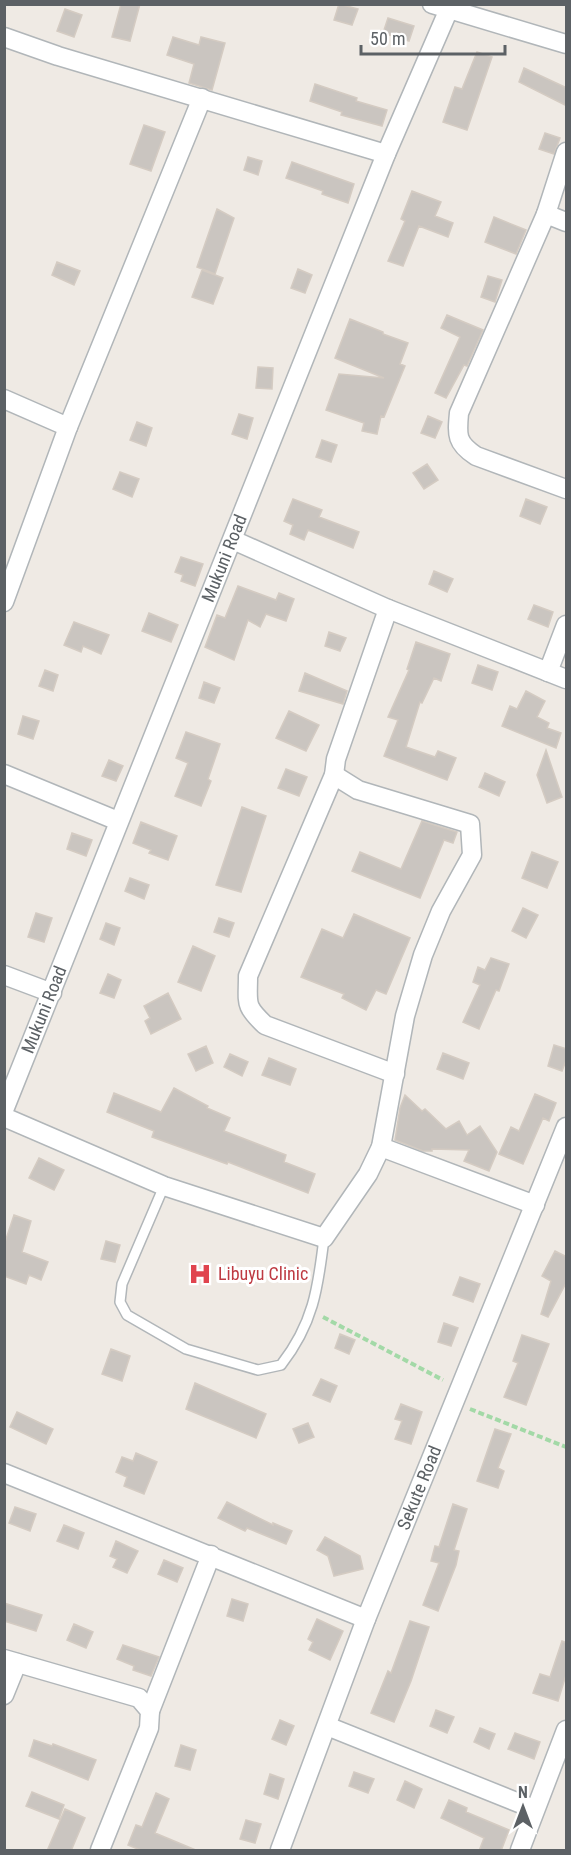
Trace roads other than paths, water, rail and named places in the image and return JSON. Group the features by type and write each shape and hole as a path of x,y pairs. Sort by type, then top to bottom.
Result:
{"street":[{"path":"441,7 567,44"},
{"name":"Mukuni Road","path":"4,1110 386,154 441,7"},
{"path":"4,37 58,56 386,154"},
{"path":"6,593 68,428 202,98"},
{"path":"567,152 546,214 459,413 457,433 464,448 476,456 567,489"},
{"path":"546,214 567,222"},
{"path":"4,399 68,428"},
{"path":"233,540 388,609 567,679"},
{"path":"388,609 336,759 334,775 249,976 249,1009 265,1024 395,1074"},
{"path":"548,672 567,625"},
{"path":"4,774 118,821"},
{"path":"4,1117 164,1186 324,1238 368,1174 381,1147 405,1016 423,955 441,911 472,855 470,824 358,790 334,775"},
{"path":"4,975 52,993"},
{"name":"Sekute Road","path":"279,1851 366,1618 567,1127"},
{"path":"381,1147 535,1205"},
{"path":"4,1473 366,1618"},
{"path":"100,1851 149,1728 150,1711 211,1555"},
{"path":"4,1695 11,1661 139,1698 150,1711"},
{"path":"327,1726 534,1809"},
{"path":"520,1851 534,1809 567,1730"}],"lane":[{"path":"164,1186 122,1284 120,1302 127,1315 186,1348 258,1370 281,1365 293,1350 312,1311 319,1280 324,1238"}],"place":[{"name":"Libuyu Clinic","path":"200,1274"}]}
